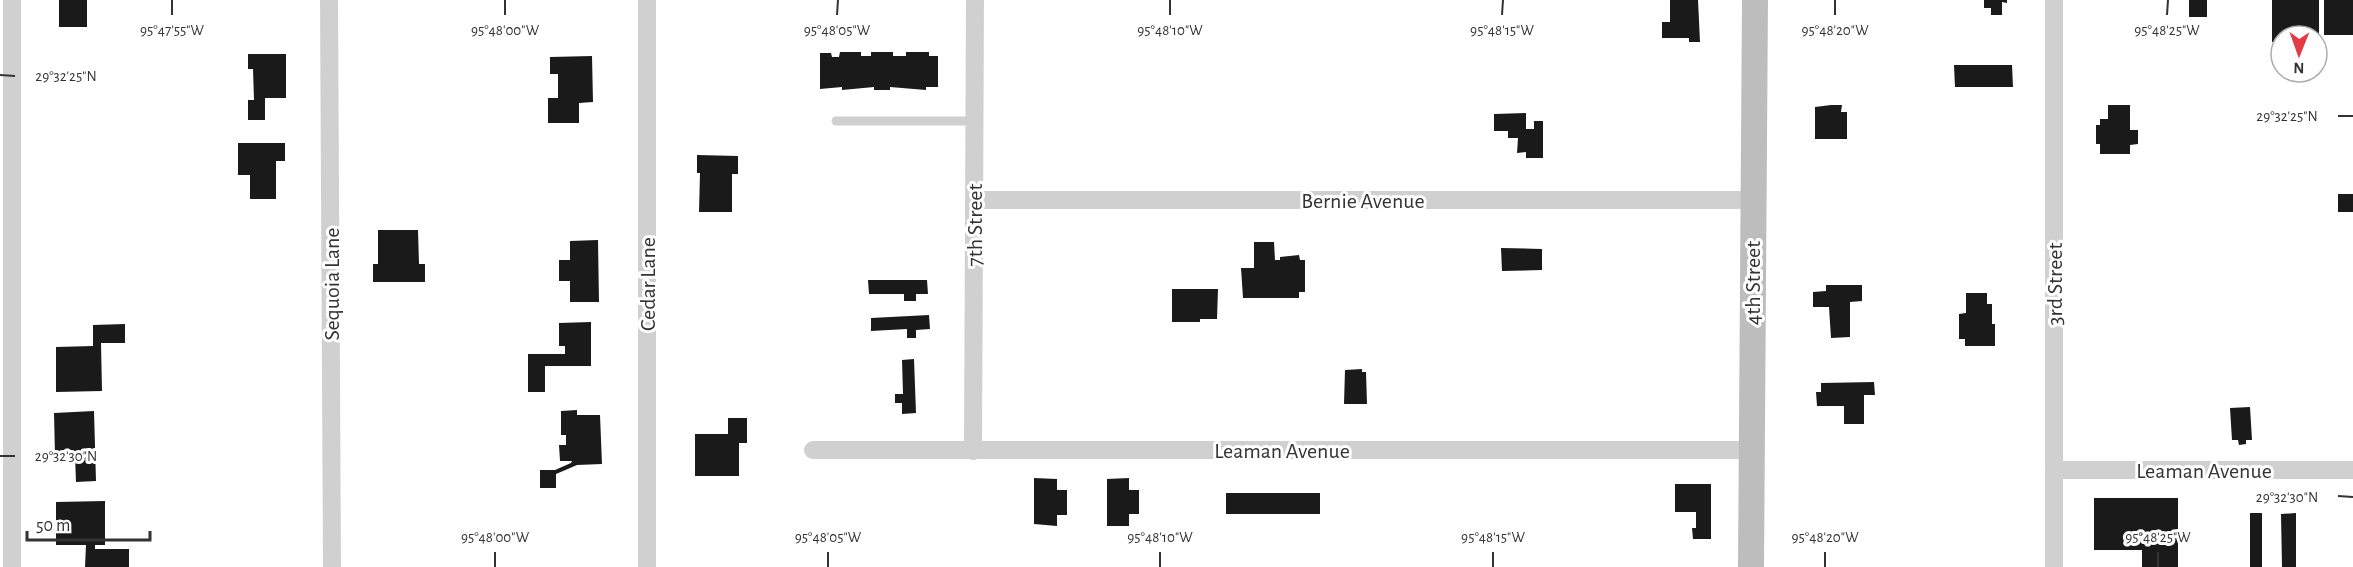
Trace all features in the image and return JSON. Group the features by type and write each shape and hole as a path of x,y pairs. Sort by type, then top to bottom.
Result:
{"street":[{"path":"12,0 12,567"},
{"name":"Sequoia Lane","path":"330,0 332,567"},
{"name":"Cedar Lane","path":"647,0 647,567"},
{"name":"7th Street","path":"973,450 975,0"},
{"name":"4th Street","path":"1752,567 1752,200 1755,0"},
{"name":"3rd Street","path":"2054,0 2054,567"},
{"name":"Bernie Avenue","path":"974,200 1752,200"},
{"name":"Leaman Avenue","path":"813,450 1751,450"},
{"name":"Leaman Avenue","path":"2055,470 2353,470"}],"lane":[{"path":"836,121 974,121"}],"building":[{"path":"59,0 87,0 87,27 59,27"},
{"path":"1670,0 1698,0 1700,42 1689,42 1689,38 1662,38 1662,22 1670,22"},
{"path":"1984,0 2007,0 2007,3 2002,2 2002,15 1991,15 1991,8 1984,8"},
{"path":"2189,0 2207,0 2207,17 2189,17"},
{"path":"2272,0 2319,0 2319,24 2272,24"},
{"path":"2324,0 2353,0 2353,35 2329,35 2329,24 2324,24"},
{"path":"840,52 861,52 861,56 871,56 871,52 893,52 893,56 906,56 906,52 929,52 929,56 938,56 938,87 926,87 926,90 890,87 890,90 874,90 874,87 842,90 842,87 820,89 820,53 831,53 832,57 839,57"},
{"path":"248,54 286,54 286,98 265,98 265,120 248,120 248,100 254,100 253,69 248,69"},
{"path":"592,56 593,102 579,103 579,123 548,123 548,98 558,98 558,74 550,74 550,57"},
{"path":"1954,65 2012,65 2013,87 1955,87"},
{"path":"1842,105 1841,112 1847,112 1847,139 1815,139 1815,107"},
{"path":"2108,105 2130,105 2130,130 2138,130 2138,144 2130,145 2130,154 2100,154 2100,144 2096,144 2096,125 2100,125 2100,119 2108,119"},
{"path":"1526,113 1526,129 1534,129 1534,121 1543,121 1543,158 1526,158 1526,152 1517,153 1518,138 1508,138 1508,131 1494,131 1494,114"},
{"path":"238,143 285,143 285,161 276,161 276,199 250,199 250,175 238,175"},
{"path":"697,155 738,156 738,174 732,174 732,212 699,212 700,173 697,173"},
{"path":"2338,194 2353,194 2353,212 2338,212"},
{"path":"378,230 418,230 419,264 425,264 425,282 373,282 373,264 378,264"},
{"path":"598,240 599,302 570,302 570,281 559,281 559,260 570,260 570,241"},
{"path":"1254,242 1274,242 1275,260 1280,260 1280,257 1299,255 1300,260 1305,260 1305,292 1299,292 1299,298 1243,298 1241,268 1254,268"},
{"path":"1501,248 1542,249 1542,270 1502,271"},
{"path":"868,280 927,280 928,294 916,294 916,301 904,301 904,294 869,294"},
{"path":"1826,285 1862,285 1862,301 1850,302 1850,337 1831,338 1829,307 1813,307 1813,292 1826,291"},
{"path":"1172,289 1218,289 1217,319 1200,319 1200,322 1172,322"},
{"path":"1966,293 1987,293 1987,304 1992,304 1995,346 1965,346 1965,339 1959,339 1959,314 1966,313"},
{"path":"929,315 930,329 916,330 916,338 907,338 907,329 871,331 871,318"},
{"path":"591,322 591,366 545,366 545,392 528,392 528,354 565,354 565,346 559,346 559,323"},
{"path":"125,324 125,343 101,343 102,391 56,392 56,347 93,346 93,325"},
{"path":"914,359 916,413 902,414 902,403 895,403 895,394 903,394 902,360"},
{"path":"1362,369 1362,372 1366,372 1367,404 1344,404 1345,370"},
{"path":"1874,382 1875,395 1864,395 1864,424 1844,424 1844,406 1817,406 1816,392 1821,392 1821,383"},
{"path":"2250,407 2252,440 2246,440 2246,444 2239,445 2238,440 2232,440 2230,408"},
{"path":"577,410 577,415 600,415 602,464 577,465 556,474 556,488 540,488 540,470 555,470 572,461 560,461 559,445 566,445 566,435 561,435 561,411"},
{"path":"94,411 96,481 76,482 75,456 55,456 54,413"},
{"path":"728,418 747,418 747,443 739,443 739,476 695,476 695,434 728,434"},
{"path":"1034,478 1057,479 1057,490 1067,490 1067,515 1057,515 1057,526 1034,524"},
{"path":"1129,478 1129,490 1139,490 1139,514 1129,514 1129,526 1107,526 1107,479"},
{"path":"1675,484 1711,484 1711,539 1693,539 1692,528 1696,528 1696,512 1675,512"},
{"path":"1226,493 1320,493 1320,514 1226,514"},
{"path":"2094,498 2178,498 2178,567 2142,567 2142,550 2094,550"},
{"path":"105,501 105,545 95,545 95,549 129,549 129,567 85,567 86,545 56,545 56,502"},
{"path":"2250,513 2262,513 2262,567 2250,567"},
{"path":"2296,513 2296,567 2282,567 2281,514"}]}
